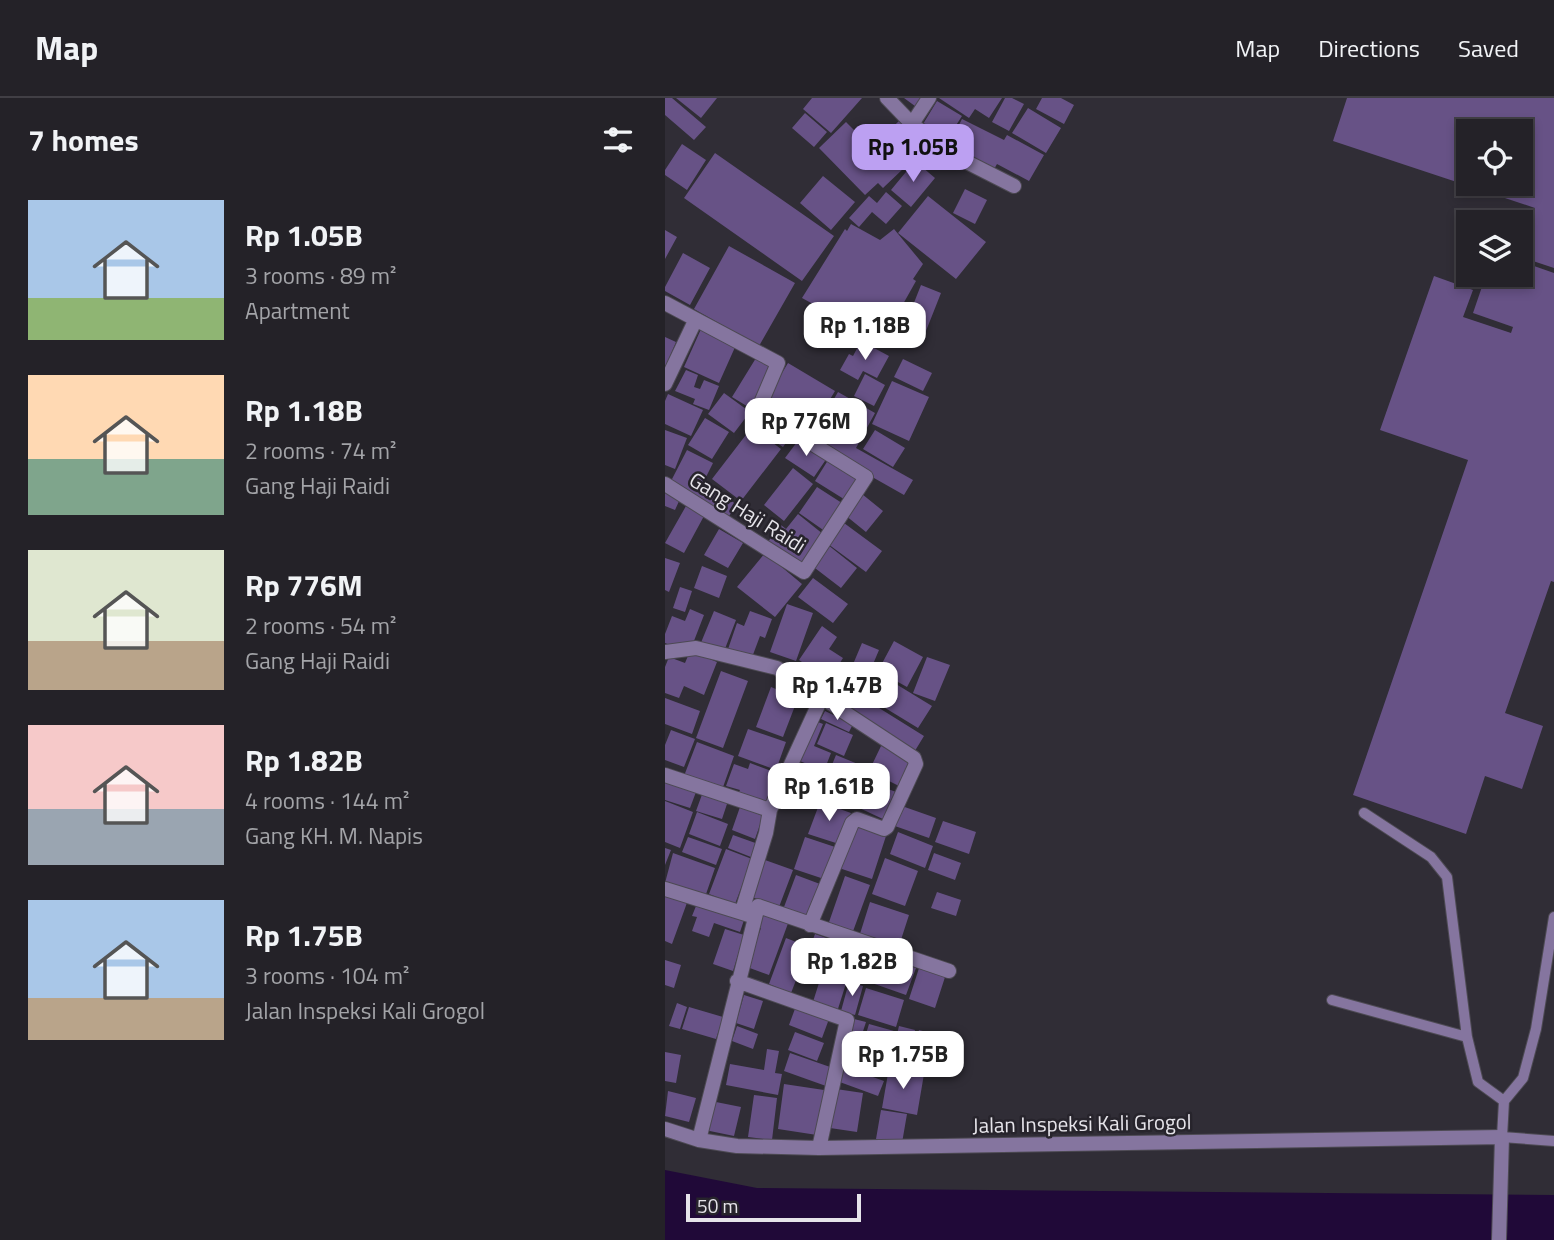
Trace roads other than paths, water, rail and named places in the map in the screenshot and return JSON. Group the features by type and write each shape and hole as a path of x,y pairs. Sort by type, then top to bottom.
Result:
{"street":[{"path":"887,98 912,124 953,155 1014,186"},
{"path":"912,124 929,98"},
{"name":"Gang Haji Raidi","path":"665,303 778,363 758,410 866,477 803,572 665,484"},
{"path":"665,384 695,321"},
{"path":"665,652 695,648 777,668 914,758 916,764 887,827 884,829 857,820 852,823 810,925"},
{"path":"699,1140 737,981 770,810 821,699"},
{"path":"665,775 770,810"},
{"path":"665,889 748,914"},
{"path":"748,914 758,906 949,971"},
{"path":"737,981 848,1020 819,1148"},
{"name":"Jalan Inspeksi Kali Grogol","path":"665,1129 699,1140 737,1146 819,1148 1502,1141"},
{"path":"1499,1240 1502,1141"}],"lane":[{"path":"1364,813 1431,857 1447,877 1467,1037 1478,1082 1504,1101"},
{"path":"1554,916 1536,1029 1523,1078 1504,1101 1502,1141 1554,1141"},
{"path":"1332,1000 1467,1037"}]}
